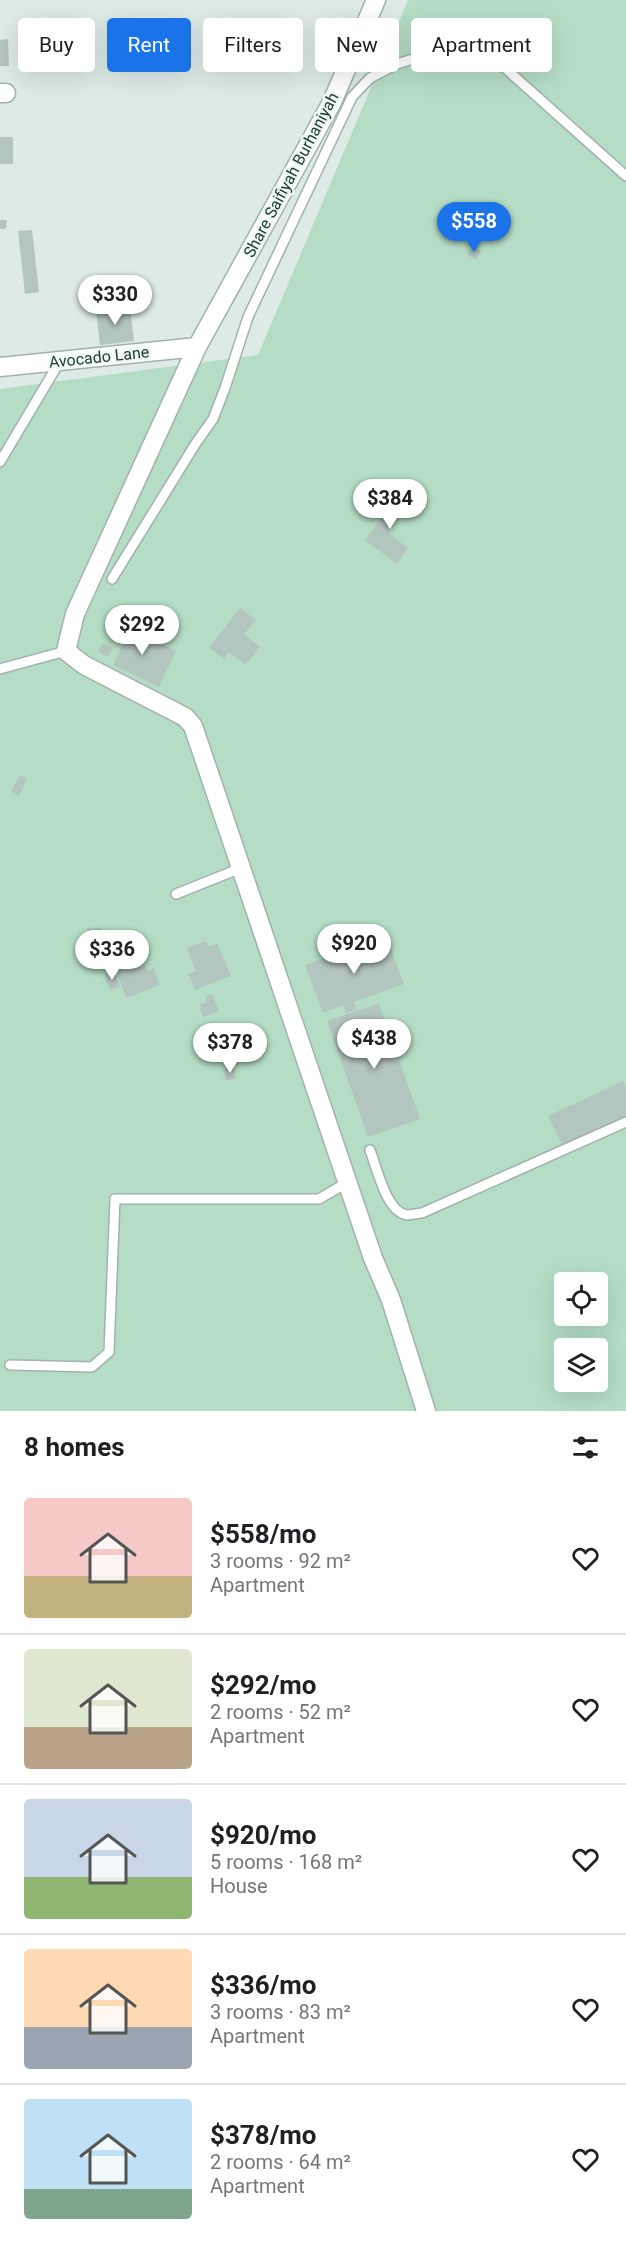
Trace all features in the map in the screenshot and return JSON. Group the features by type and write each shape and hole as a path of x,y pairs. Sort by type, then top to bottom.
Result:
{"street":[{"name":"Share Saifiyah Burhaniyah","path":"66,651 75,614 197,347 332,102 376,0"},
{"name":"Avocado Lane","path":"0,367 197,347"},
{"path":"66,651 84,665 184,717 193,726 374,1258 391,1300 426,1411"}],"lane":[{"path":"112,579 213,419 248,317 352,97 370,78 397,64 416,58 452,56 479,60 505,68 626,176"},
{"path":"0,462 60,361"},
{"path":"0,669 66,651"},
{"path":"176,894 241,868"},
{"path":"370,1150 388,1199 397,1211 408,1215 422,1213 626,1122"},
{"path":"10,1365 92,1367 110,1352 115,1199 319,1199 348,1182"}],"green space":[{"path":"408,0 626,0 626,1411 0,1411 0,389 258,355 378,72 399,72 399,21"}],"building":[{"path":"8,39 9,66 0,66 0,40"},
{"path":"0,137 13,137 13,164 0,164"},
{"path":"0,220 7,220 6,229 0,229"},
{"path":"32,230 39,292 25,294 18,231"},
{"path":"473,246 481,251 476,260 467,254"},
{"path":"130,308 134,341 100,345 96,311"},
{"path":"401,492 413,501 388,533 408,548 397,564 365,540"},
{"path":"240,608 256,620 244,634 260,647 246,665 229,652 224,659 209,648"},
{"path":"118,623 176,651 159,687 113,665 124,643 111,637"},
{"path":"103,643 113,648 108,657 98,652"},
{"path":"20,775 27,779 19,796 11,791"},
{"path":"87,928 102,928 102,949 88,949"},
{"path":"386,936 404,984 354,1002 357,1009 346,1013 343,1005 323,1013 305,965 349,949 348,946 357,943 358,946"},
{"path":"206,941 208,947 217,943 231,976 195,990 188,974 196,971 187,948"},
{"path":"138,948 147,971 154,968 160,985 126,998 113,962 127,957 125,953"},
{"path":"114,971 120,987 110,990 105,974"},
{"path":"212,994 219,1011 203,1017 199,1005 207,1002 205,996"},
{"path":"379,1003 420,1119 368,1137 327,1021"},
{"path":"225,1068 234,1068 235,1079 225,1080"},
{"path":"623,1081 626,1087 626,1118 563,1147 548,1116"}]}
